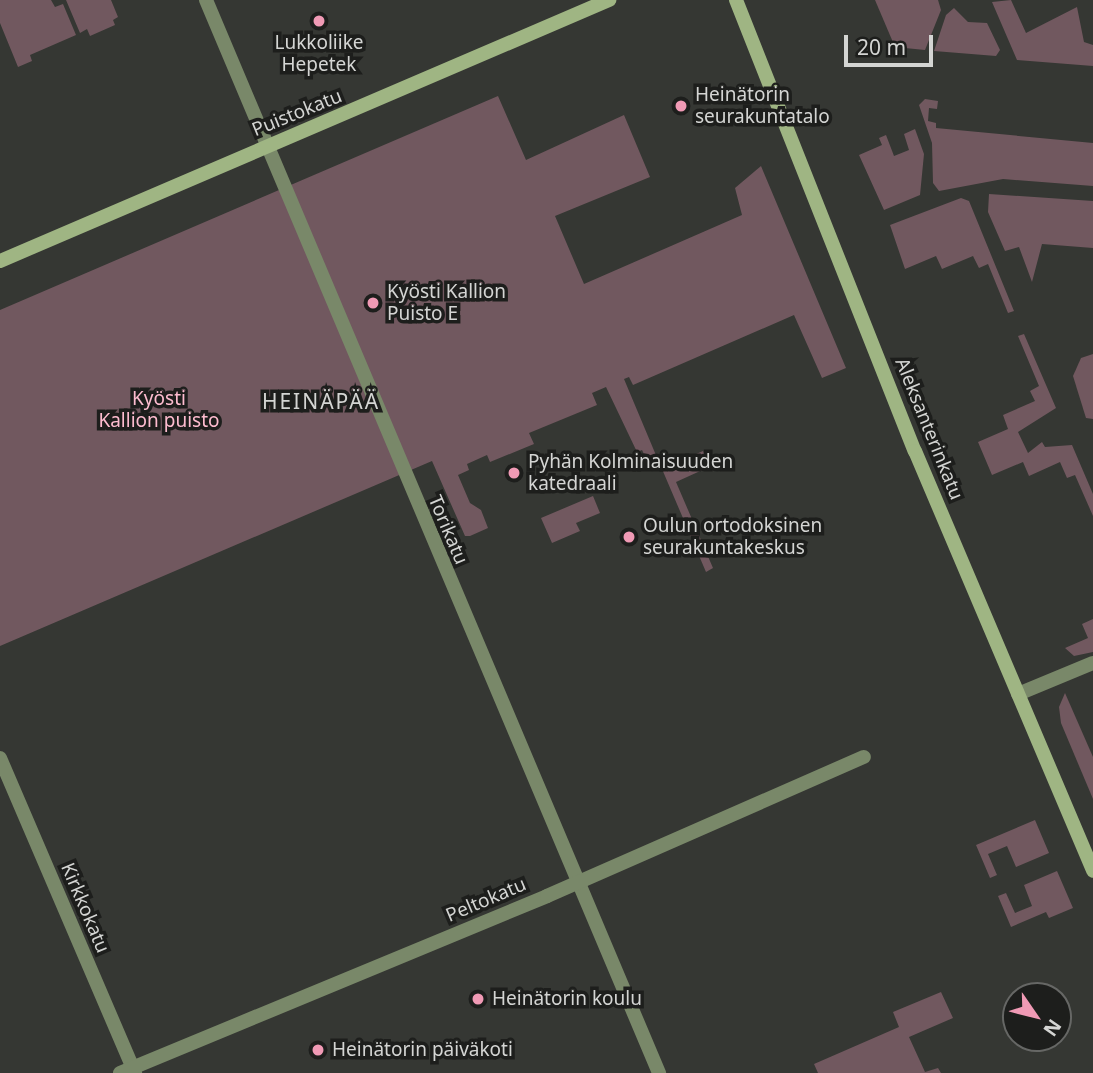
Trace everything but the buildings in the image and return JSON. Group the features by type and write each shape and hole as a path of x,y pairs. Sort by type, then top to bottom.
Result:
{"main road":[{"name":"Puistokatu","path":"0,261 609,0"},
{"name":"Aleksanterinkatu","path":"736,0 915,451 1093,870"}],"street":[{"name":"Torikatu","path":"206,0 267,146 298,211 430,539 659,1073"},
{"path":"1018,694 1093,663"},
{"name":"Peltokatu","path":"129,1071 579,882 864,757"},
{"name":"Kirkkokatu","path":"0,758 129,1071"}],"green space":[{"path":"0,0 51,0 55,7 63,4 76,35 30,55 32,61 18,67 0,23"},
{"path":"66,0 111,0 118,17 113,20 115,25 90,36 87,29 80,33"},
{"path":"875,0 938,0 941,10 925,50 895,47"},
{"path":"1011,0 1026,33 1077,7 1084,42 1093,45 1093,66 1017,60 992,2"},
{"path":"954,8 968,22 987,23 1000,50 996,56 934,51 946,15"},
{"name":"Kyösti Kallion puisto","path":"498,96 526,160 624,115 650,177 555,216 584,284 742,215 735,188 761,166 846,368 822,378 794,315 633,385 629,377 624,379 658,460 649,464 642,450 637,452 606,387 592,393 597,405 529,433 534,444 490,462 487,455 467,464 469,470 458,475 470,503 481,510 488,528 470,536 465,536 432,461 0,646 0,310"},
{"path":"925,99 938,101 937,109 929,108 928,121 936,123 936,128 1093,143 1093,186 1003,179 939,191 933,183 932,143 919,105"},
{"path":"915,129 924,154 920,195 884,210 859,155 882,145 879,138 886,135 894,156 909,150 904,134"},
{"path":"989,194 1093,201 1093,248 1042,244 1032,282 1019,247 1005,251 988,212"},
{"path":"961,198 969,201 1014,311 1008,313 988,264 979,268 973,256 942,269 936,256 905,269 890,225"},
{"path":"1024,334 1056,408 1018,432 1028,453 1042,442 1045,447 1072,445 1093,494 1093,516 1075,475 1067,478 1060,462 1029,476 1023,462 992,475 978,442 1008,429 1003,415 1035,401 1030,391 1039,386 1018,336"},
{"path":"1093,354 1093,419 1086,418 1073,376 1081,358"},
{"path":"703,451 709,467 676,482 713,568 706,572 662,469"},
{"path":"593,496 600,513 576,523 580,531 552,543 541,518"},
{"path":"1093,619 1093,652 1074,656 1065,648 1088,638 1082,624"},
{"path":"1065,693 1093,757 1093,799 1061,723 1059,707"},
{"path":"1035,820 1049,853 1016,867 1007,846 988,854 997,875 990,878 976,845"},
{"path":"1057,871 1073,908 1049,918 1046,912 1011,927 998,896 1006,893 1015,913 1032,906 1024,885"},
{"path":"941,992 953,1018 909,1037 925,1072 938,1068 941,1073 818,1073 814,1064 899,1027 893,1012"}],"place":[{"name":"Lukkoliike Hepetek","path":"319,21"},
{"name":"Heinätorin seurakuntatalo","path":"681,106"},
{"name":"Kyösti Kallion Puisto E","path":"373,303"},
{"name":"Pyhän Kolminaisuuden katedraali","path":"514,473"},
{"name":"Oulun ortodoksinen seurakuntakeskus","path":"629,537"},
{"name":"Heinätorin koulu","path":"478,999"},
{"name":"Heinätorin päiväkoti","path":"318,1050"}],"district":[{"name":"HEINÄPÄÄ","path":"321,401"}]}
